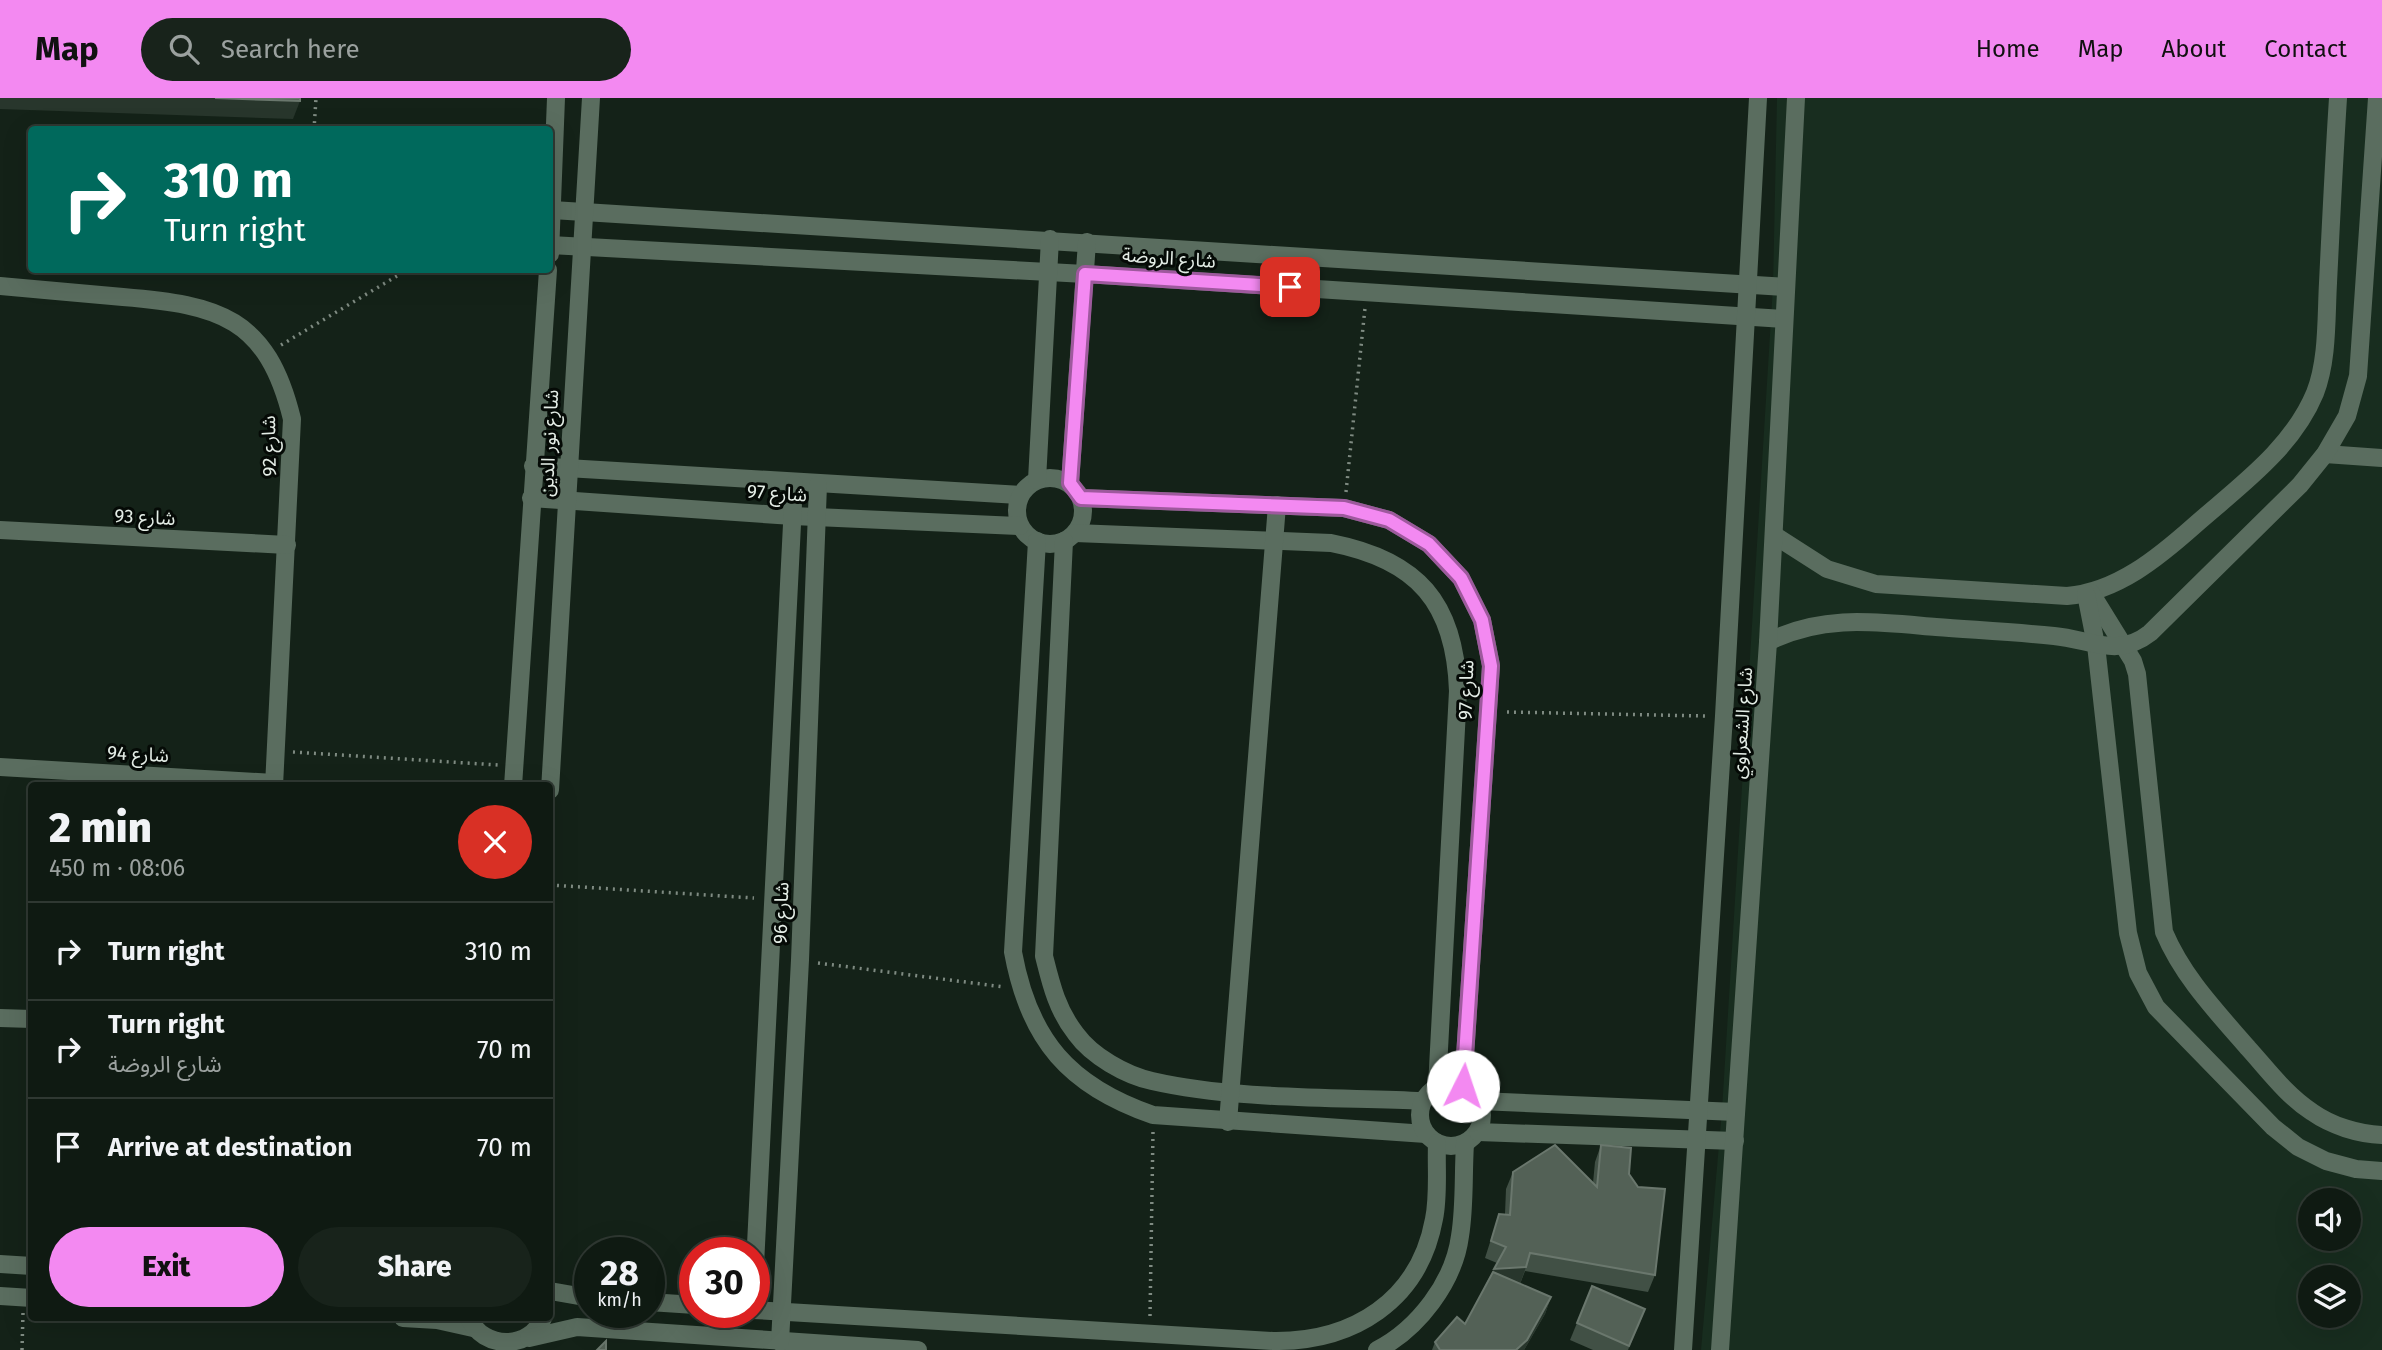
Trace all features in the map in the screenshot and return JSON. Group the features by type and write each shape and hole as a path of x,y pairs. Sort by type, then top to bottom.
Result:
{"street":[{"path":"553,182 556,98"},
{"name":"شارع نور الدين","path":"550,782 591,98"},
{"name":"شارع الشعراوي","path":"1683,1350 1724,716 1758,98"},
{"name":"شارع الشعراوي","path":"1720,1350 1768,642 1796,98"},
{"path":"1774,535 1827,569 1875,584 2067,596 2088,594 2113,584 2160,554 2262,466 2292,432 2315,393 2324,348 2338,98"},
{"path":"1768,642 1803,628 1846,620 2058,636 2096,645 2124,647 2150,633 2300,485 2325,454 2347,416 2358,376 2377,98"},
{"name":"شارع الروضة","path":"553,210 1786,286"},
{"path":"1037,480 1050,239"},
{"path":"1087,242 1075,491 1083,516 1070,537 1045,956 1054,998 1077,1036 1110,1064 1150,1081 1230,1091 1423,1101"},
{"name":"شارع الروضة","path":"553,245 1048,271 1784,319"},
{"name":"شارع نور الدين","path":"513,782 548,273"},
{"name":"شارع 92","path":"0,286 184,302 225,318 244,329 267,353 284,384 292,419 274,782"},
{"path":"2325,454 2382,458"},
{"name":"شارع 97","path":"533,466 794,484 1020,495"},
{"path":"1070,537 1051,544 1037,541 1020,526 1016,511 1020,495 1037,480 1054,477 1075,491"},
{"name":"شارع 96","path":"756,1237 794,484"},
{"name":"شارع 96","path":"780,1342 800,960 818,485"},
{"name":"شارع 97","path":"1075,491 1344,508 1389,520 1429,544 1461,578 1482,620 1491,666 1463,1086"},
{"name":"شارع 97","path":"531,498 793,516 1020,526"},
{"path":"1228,1122 1277,505"},
{"name":"شارع 93","path":"0,530 287,545"},
{"name":"شارع 97","path":"1070,537 1275,539 1331,543 1367,550 1399,566 1426,590 1446,620 1457,655 1458,691 1437,1087"},
{"path":"1037,541 1013,952 1020,989 1035,1025 1056,1056 1084,1083 1117,1102 1153,1115 1431,1139 1450,1147 1471,1138 1735,1142"},
{"path":"2088,594 2128,933 2144,984 2156,1007 2281,1134 2326,1161 2356,1169 2382,1171"},
{"path":"2088,594 2124,647 2137,674 2164,932 2175,959 2192,983 2289,1095 2314,1114 2341,1127 2382,1135"},
{"name":"شارع 94","path":"0,767 242,782"},
{"path":"0,1017 28,1019"},
{"path":"770,1311 1298,1341 1347,1330 1369,1318 1406,1284 1429,1240 1435,1216 1431,1139 1420,1118 1423,1101 1437,1087 1455,1084 1463,1086 1479,1101 1482,1122 1471,1138 1460,1237 1450,1269 1434,1299 1413,1324 1377,1350"},
{"path":"1479,1101 1736,1112"},
{"path":"0,1264 28,1266"},
{"path":"553,1292 574,1295"},
{"path":"0,1296 27,1298"},
{"path":"440,1321 506,1346 577,1327 918,1350"},
{"path":"525,1343 541,1321"},
{"path":"751,1340 752,1328"}],"path":[{"path":"314,126 316,98"},
{"path":"267,353 402,273"},
{"path":"1344,508 1367,292"},
{"path":"1487,712 1724,716"},
{"path":"276,751 514,766"},
{"path":"553,885 774,899"},
{"path":"800,960 1020,989"},
{"path":"1150,1332 1153,1115"},
{"path":"22,1350 27,1298"}],"shaded area":[{"path":"1777,98 2382,98 2382,1350 1701,1350 1722,1110 1773,286"}],"building":[{"path":"215,98 300,98 300,101"},
{"path":"1555,1145 1597,1187 1601,1145 1631,1148 1629,1174 1638,1187 1665,1189 1655,1275 1530,1253 1526,1267 1494,1269 1506,1247 1491,1241 1499,1214 1510,1215 1513,1172"},
{"path":"1493,1272 1551,1297 1527,1340 1516,1350 1440,1350 1435,1342 1457,1317 1465,1324"},
{"path":"1592,1286 1645,1309 1629,1346 1577,1323"},
{"path":"606,1341 606,1350 597,1350"}],"route":[{"path":"1290,287 1085,274 1070,483 1081,498 1344,508 1389,520 1429,544 1461,578 1482,620 1491,666 1463,1086"}]}
